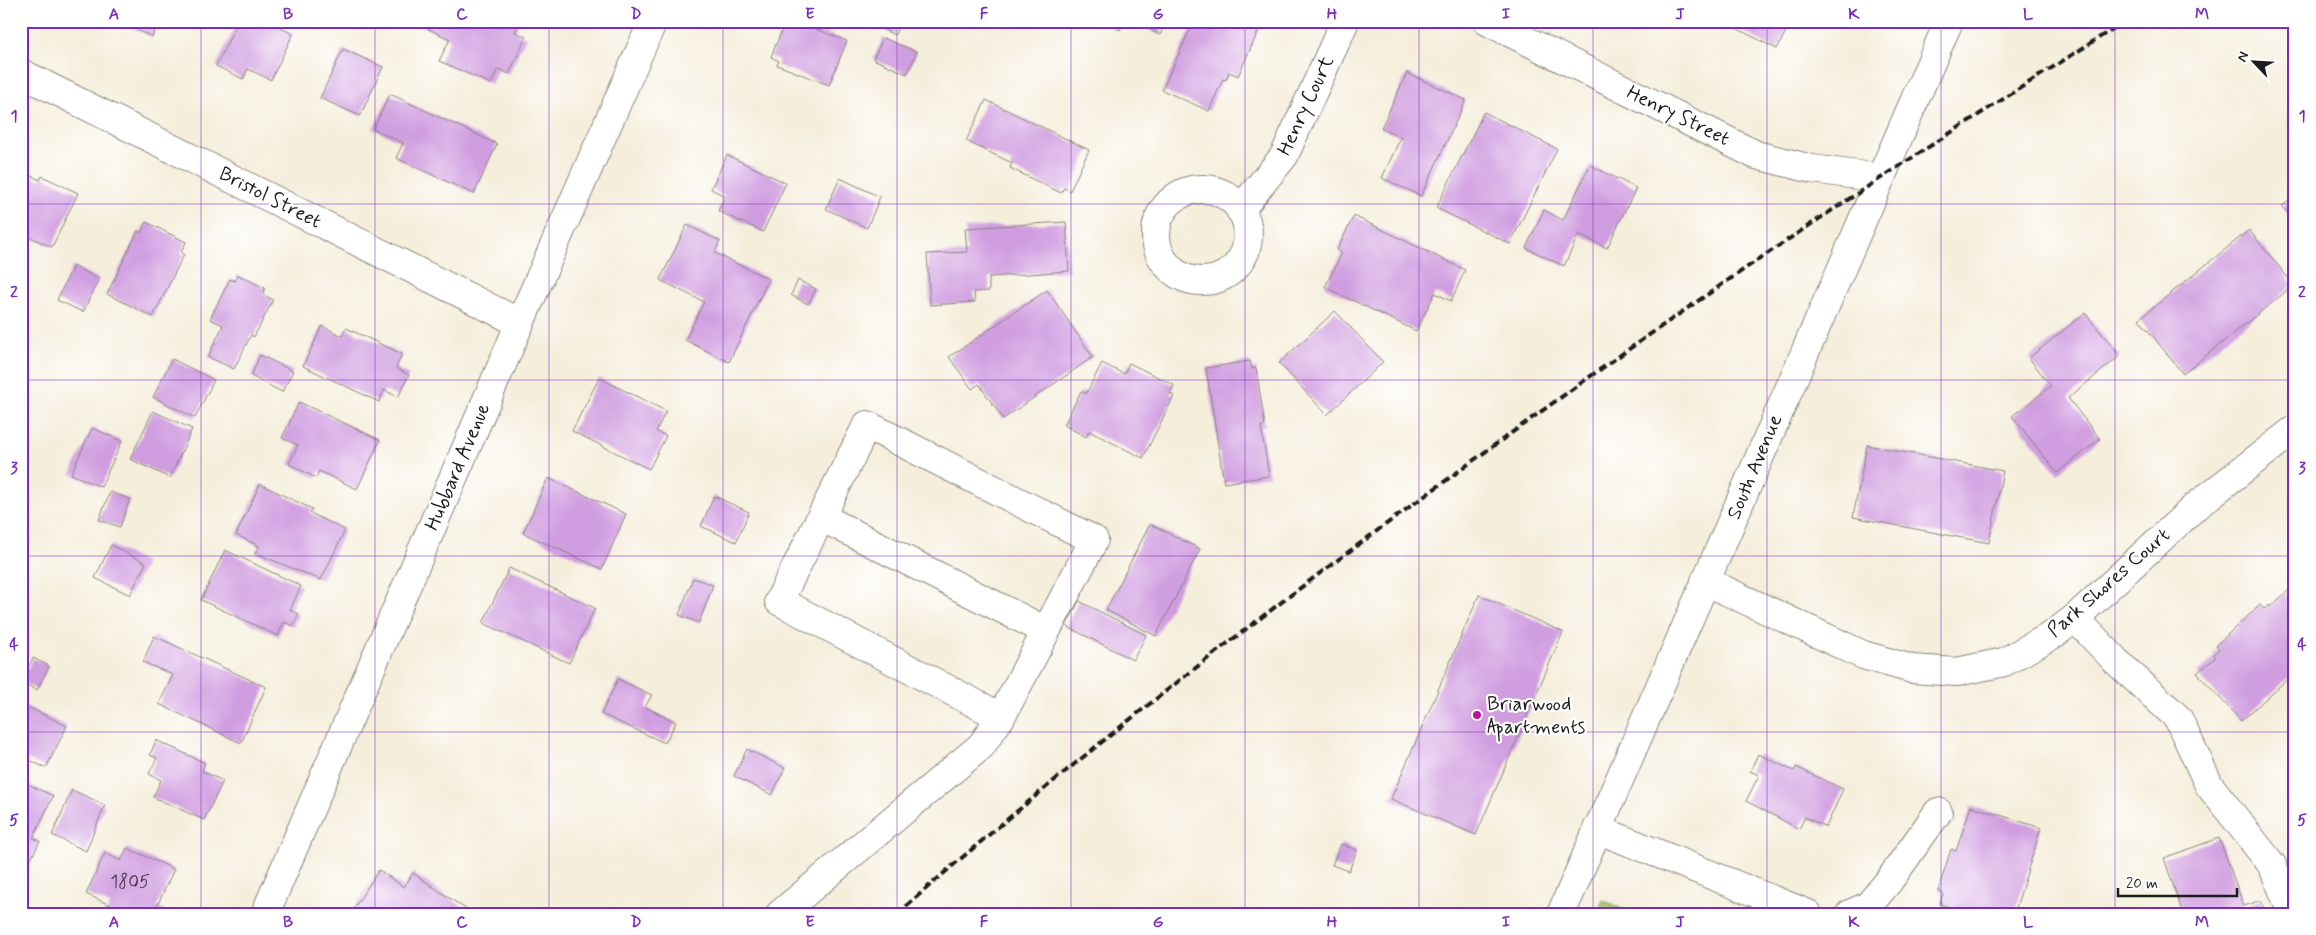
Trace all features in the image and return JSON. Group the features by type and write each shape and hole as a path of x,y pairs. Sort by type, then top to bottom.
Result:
{"street":[{"name":"Hubbard Avenue","path":"265,914 520,323 653,21"},
{"name":"Henry Court","path":"1240,210 1284,156 1345,21"},
{"name":"Henry Street","path":"1487,21 1756,155 1812,169 1880,178"},
{"name":"South Avenue","path":"1561,914 1949,21"},
{"name":"Bristol Street","path":"21,73 520,323"},
{"path":"780,914 981,746 1001,717 1094,540 866,425 779,601 1001,717"},
{"name":"Park Shores Court","path":"1705,581 1863,655 1912,669 1957,672 2004,662 2054,634 2075,618 2196,506 2295,428"},
{"path":"821,517 1046,631"},
{"path":"2075,618 2116,661 2178,718 2210,785 2272,865 2293,914"},
{"path":"1865,911 1889,881 1938,812"},
{"path":"1598,829 1808,914"}],"green space":[{"path":"1603,900 1633,914 1597,914"}],"building":[{"path":"117,21 159,21 152,37"},
{"path":"238,21 284,21 281,28 293,34 271,80 248,69 243,79 216,66"},
{"path":"411,21 520,21 515,32 526,37 509,74 498,69 491,84 439,61 450,39"},
{"path":"795,21 847,41 829,85 777,65 779,61 771,57 785,22 793,25"},
{"path":"864,21 900,21 895,35"},
{"path":"1103,21 1124,21 1120,30"},
{"path":"1132,21 1166,21 1160,35"},
{"path":"1194,21 1263,21 1238,76 1229,72 1226,80 1223,79 1209,111 1162,90"},
{"path":"1722,21 1791,21 1777,49"},
{"path":"883,38 917,52 907,74 873,59"},
{"path":"343,49 383,67 360,116 320,98"},
{"path":"1407,73 1466,100 1421,196 1382,178 1401,137 1381,128"},
{"path":"390,94 497,144 474,194 396,158 403,143 373,129"},
{"path":"986,100 1089,150 1070,191 1064,188 1061,193 1010,168 1012,163 966,141"},
{"path":"1484,112 1557,149 1510,244 1436,208"},
{"path":"727,155 786,183 763,232 718,211 725,196 711,189"},
{"path":"1590,165 1636,188 1607,248 1579,234 1564,266 1526,248 1544,210 1563,220"},
{"path":"21,171 40,180 42,176 78,193 52,247 21,233"},
{"path":"840,178 880,197 867,228 826,209"},
{"path":"2295,196 2295,223 2282,206"},
{"path":"1354,216 1465,270 1451,301 1435,293 1416,331 1325,287 1342,253 1337,250"},
{"path":"146,222 186,242 181,253 184,254 153,317 107,294 138,231 141,233"},
{"path":"1066,222 1069,271 989,277 989,291 974,292 975,302 930,305 927,254 967,252 965,228"},
{"path":"687,225 720,241 715,253 769,279 729,362 685,340 704,302 660,280"},
{"path":"2249,230 2294,285 2183,374 2139,319"},
{"path":"73,266 99,279 83,312 57,300"},
{"path":"238,275 265,288 263,294 273,300 254,337 251,335 234,369 208,357 223,325 210,319 230,279 235,281"},
{"path":"798,280 816,289 808,304 791,295"},
{"path":"1047,290 1093,357 1003,419 979,384 972,389 949,357"},
{"path":"1335,311 1383,362 1327,415 1279,363"},
{"path":"2085,313 2120,356 2068,398 2100,439 2057,473 2012,416 2051,386 2029,358"},
{"path":"322,326 342,336 346,328 402,354 396,368 409,375 398,397 384,390 379,402 303,366"},
{"path":"260,355 293,371 282,392 251,376"},
{"path":"172,359 214,380 195,418 153,397"},
{"path":"1250,361 1252,369 1256,368 1265,426 1261,426 1269,476 1224,483 1206,368"},
{"path":"1102,363 1124,374 1129,363 1174,385 1170,394 1174,396 1143,458 1089,431 1086,437 1064,425 1081,391 1086,394"},
{"path":"599,378 666,411 656,431 666,436 649,469 572,431"},
{"path":"299,402 380,440 357,489 319,471 316,478 289,464 298,445 282,438"},
{"path":"153,411 192,429 170,478 130,459"},
{"path":"92,428 122,441 101,487 71,474"},
{"path":"1867,445 2003,471 1989,543 1853,517"},
{"path":"548,478 626,514 602,569 523,533"},
{"path":"260,484 312,509 310,513 345,530 321,580 255,553 259,546 236,535"},
{"path":"110,492 130,499 120,527 99,520"},
{"path":"714,496 749,512 736,542 701,526"},
{"path":"21,520 30,524 21,542"},
{"path":"1150,524 1200,549 1156,636 1106,610"},
{"path":"111,545 146,563 130,595 95,578"},
{"path":"225,550 301,586 290,610 299,614 293,626 284,622 278,636 201,600"},
{"path":"509,568 595,608 569,663 483,623"},
{"path":"693,578 713,585 699,623 679,615"},
{"path":"2289,590 2295,596 2295,672 2241,721 2197,673 2216,657 2213,654 2219,649 2216,645 2260,605 2264,609 2269,605 2270,607"},
{"name":"Briarwood Apartments","path":"1479,595 1563,632 1476,835 1391,799"},
{"path":"1079,601 1146,635 1133,660 1066,626"},
{"path":"154,636 266,687 241,743 159,704 173,675 143,662"},
{"path":"33,658 49,666 37,690 21,682"},
{"path":"618,679 652,695 645,707 676,722 665,743 601,714"},
{"path":"26,706 67,726 46,768 21,756 21,716"},
{"path":"156,740 205,763 202,771 223,781 204,820 153,797 161,780 149,774 157,758 150,755"},
{"path":"747,749 785,768 772,795 734,776"},
{"path":"1758,754 1794,771 1796,767 1843,789 1826,827 1805,817 1799,829 1746,801 1759,775 1750,771"},
{"path":"21,781 53,796 33,838 40,841 21,878"},
{"path":"72,790 105,805 86,851 52,835"},
{"path":"1971,806 2041,828 2014,914 1971,914 1940,904 1943,893 1938,891 1951,849 1956,851"},
{"path":"2219,838 2244,906 2261,900 2266,914 2183,914 2164,858"},
{"path":"1341,844 1357,850 1349,871 1332,865"},
{"path":"127,848 174,869 157,906 166,911 165,914 105,914 110,905 86,894 105,853 121,861"},
{"path":"379,870 404,887 413,873 473,914 350,914"}],"railway":[{"path":"897,914 963,856 1099,744 1307,583 1501,440 1609,363 1826,214 2125,21"}],"place":[{"name":"Briarwood Apartments","path":"1477,715"}]}
